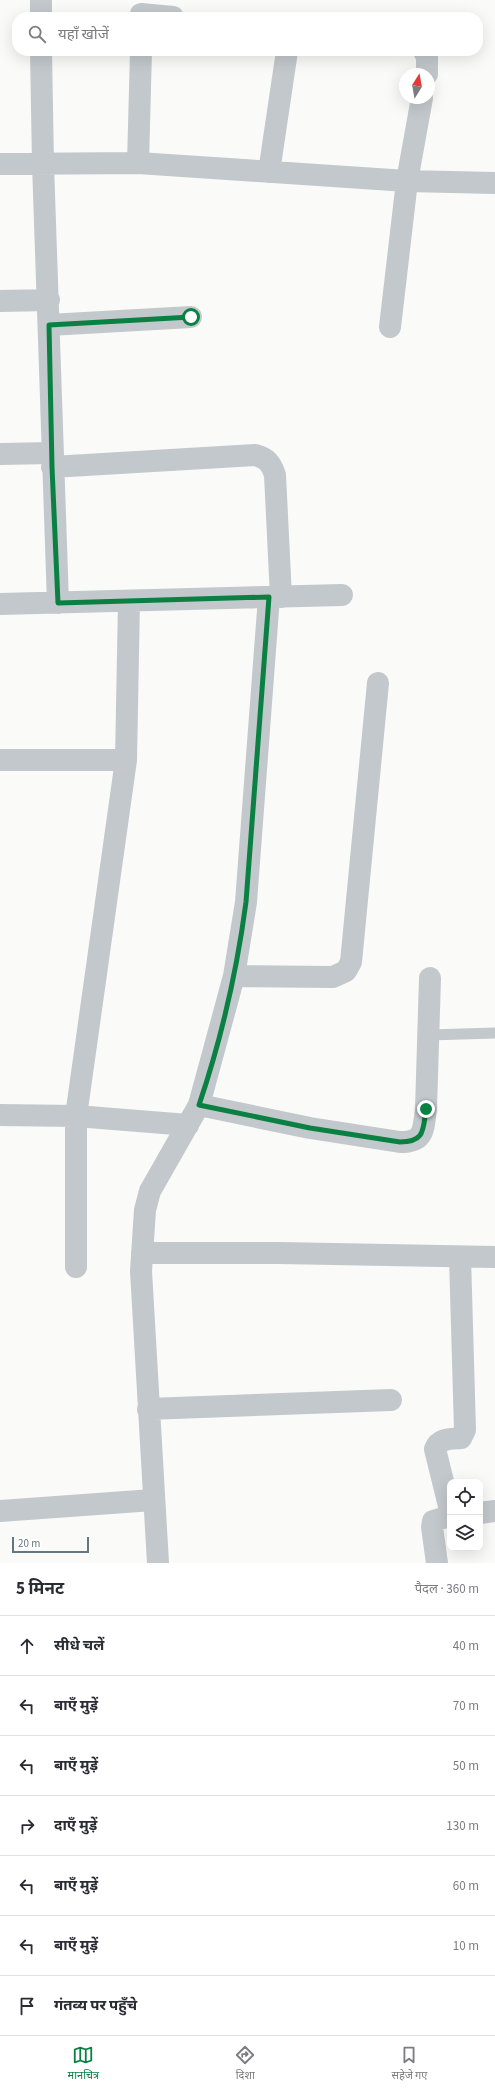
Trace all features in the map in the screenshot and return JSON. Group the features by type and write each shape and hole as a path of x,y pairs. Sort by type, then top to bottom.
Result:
{"street":[{"path":"41,0 41,12"},
{"path":"41,56 42,164 58,603"},
{"path":"138,163 141,56"},
{"path":"269,172 286,56"},
{"path":"426,56 427,68"},
{"path":"390,327 407,181 421,104"},
{"path":"0,164 138,163 407,181 495,183"},
{"path":"0,301 48,300"},
{"path":"49,325 191,317"},
{"path":"0,454 52,460 255,455 264,457 271,464 275,475 275,597 246,902 234,976 199,1105 150,1191 145,1210 141,1271 153,1500 158,1563"},
{"path":"0,604 342,595"},
{"path":"76,1267 76,1116 126,760 129,601"},
{"path":"234,976 333,977 346,971 351,962 378,683"},
{"path":"0,760 126,760"},
{"path":"199,1105 310,1128 400,1142 413,1142 419,1137 423,1128 426,1109 430,978"},
{"path":"0,1115 76,1116 188,1125"},
{"path":"142,1253 495,1258"},
{"path":"447,1497 436,1449 437,1444 443,1440 461,1438 465,1430 460,1257"},
{"path":"148,1409 391,1400"},
{"path":"0,1511 153,1500"},
{"path":"483,1513 495,1511"},
{"path":"437,1563 432,1527 433,1521 447,1517"}],"lane":[{"path":"429,1035 495,1033"}],"route":[{"path":"191,317 49,325 52,467 58,603 269,597 246,902 234,976 205,1090 199,1105 310,1128 400,1142 413,1142 419,1137 423,1128 426,1109"}]}
